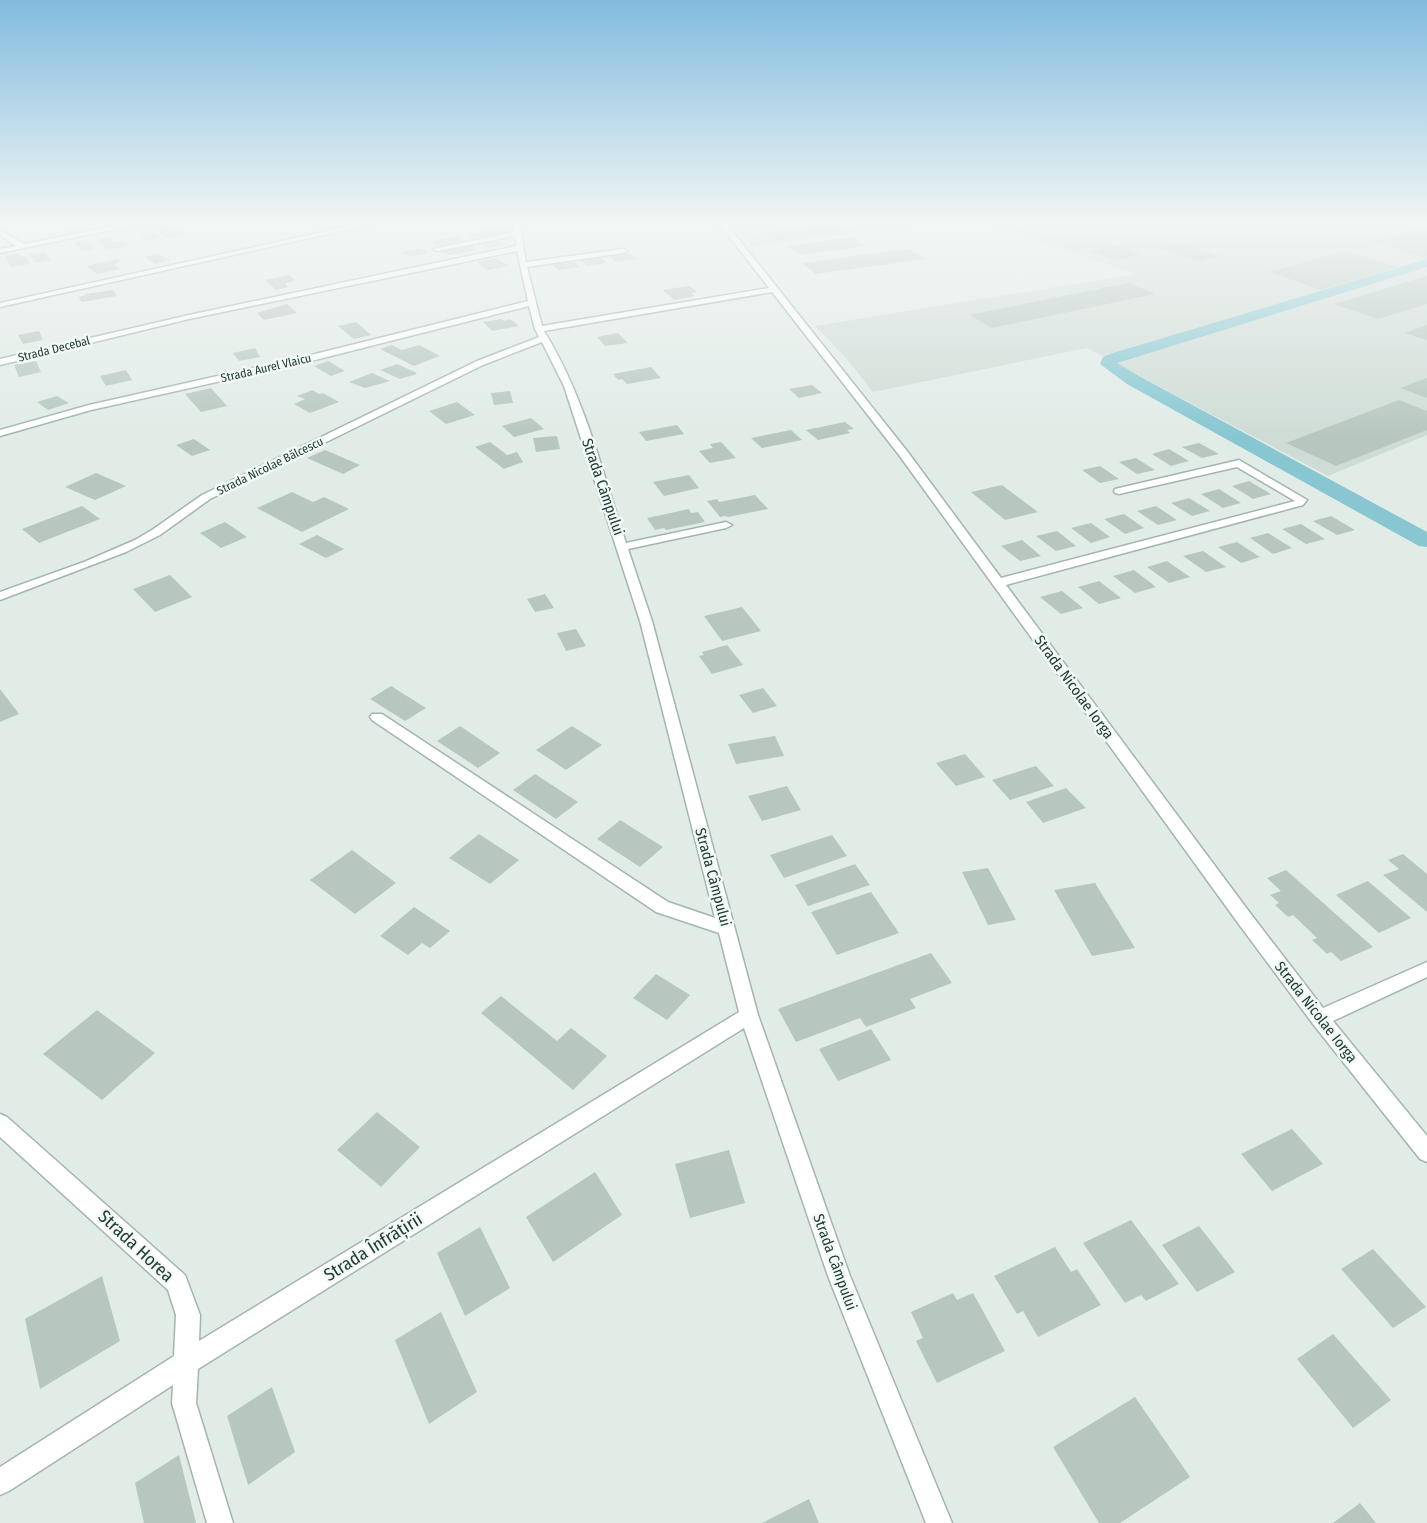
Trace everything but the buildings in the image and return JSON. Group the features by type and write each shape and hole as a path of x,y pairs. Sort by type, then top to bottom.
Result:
{"street":[{"path":"0,305 54,293"},
{"name":"Strada Decebal","path":"0,362 294,293"},
{"name":"Strada Câmpului","path":"529,293 541,334 557,358 569,386 646,621 748,1015 839,1276 939,1523"},
{"name":"Strada Nicolae Bălcescu","path":"0,596 141,542 187,508 206,497 541,334 757,293"},
{"name":"Strada Nicolae Iorga","path":"775,293 903,453 1244,918 1320,1018 1427,1152"},
{"name":"Strada Aurel Vlaicu","path":"0,433 89,408 324,354 531,303"},
{"path":"998,583 1299,503 1301,500 1239,463 1119,491"},
{"path":"623,547 726,525"},
{"path":"377,717 662,906 695,919 726,928"},
{"path":"1320,1018 1427,969"},
{"name":"Strada Înfrățirii","path":"0,1482 185,1363 748,1015"},
{"name":"Strada Horea","path":"0,1124 177,1283 188,1315 184,1403 220,1523"}],"shaded area":[{"path":"1018,293 1427,293 1427,435 1328,476 1087,348 873,392 846,358 815,326"}],"waterway":[{"path":"1327,293 1119,356 1109,360 1108,364 1133,380 1427,541"}]}
